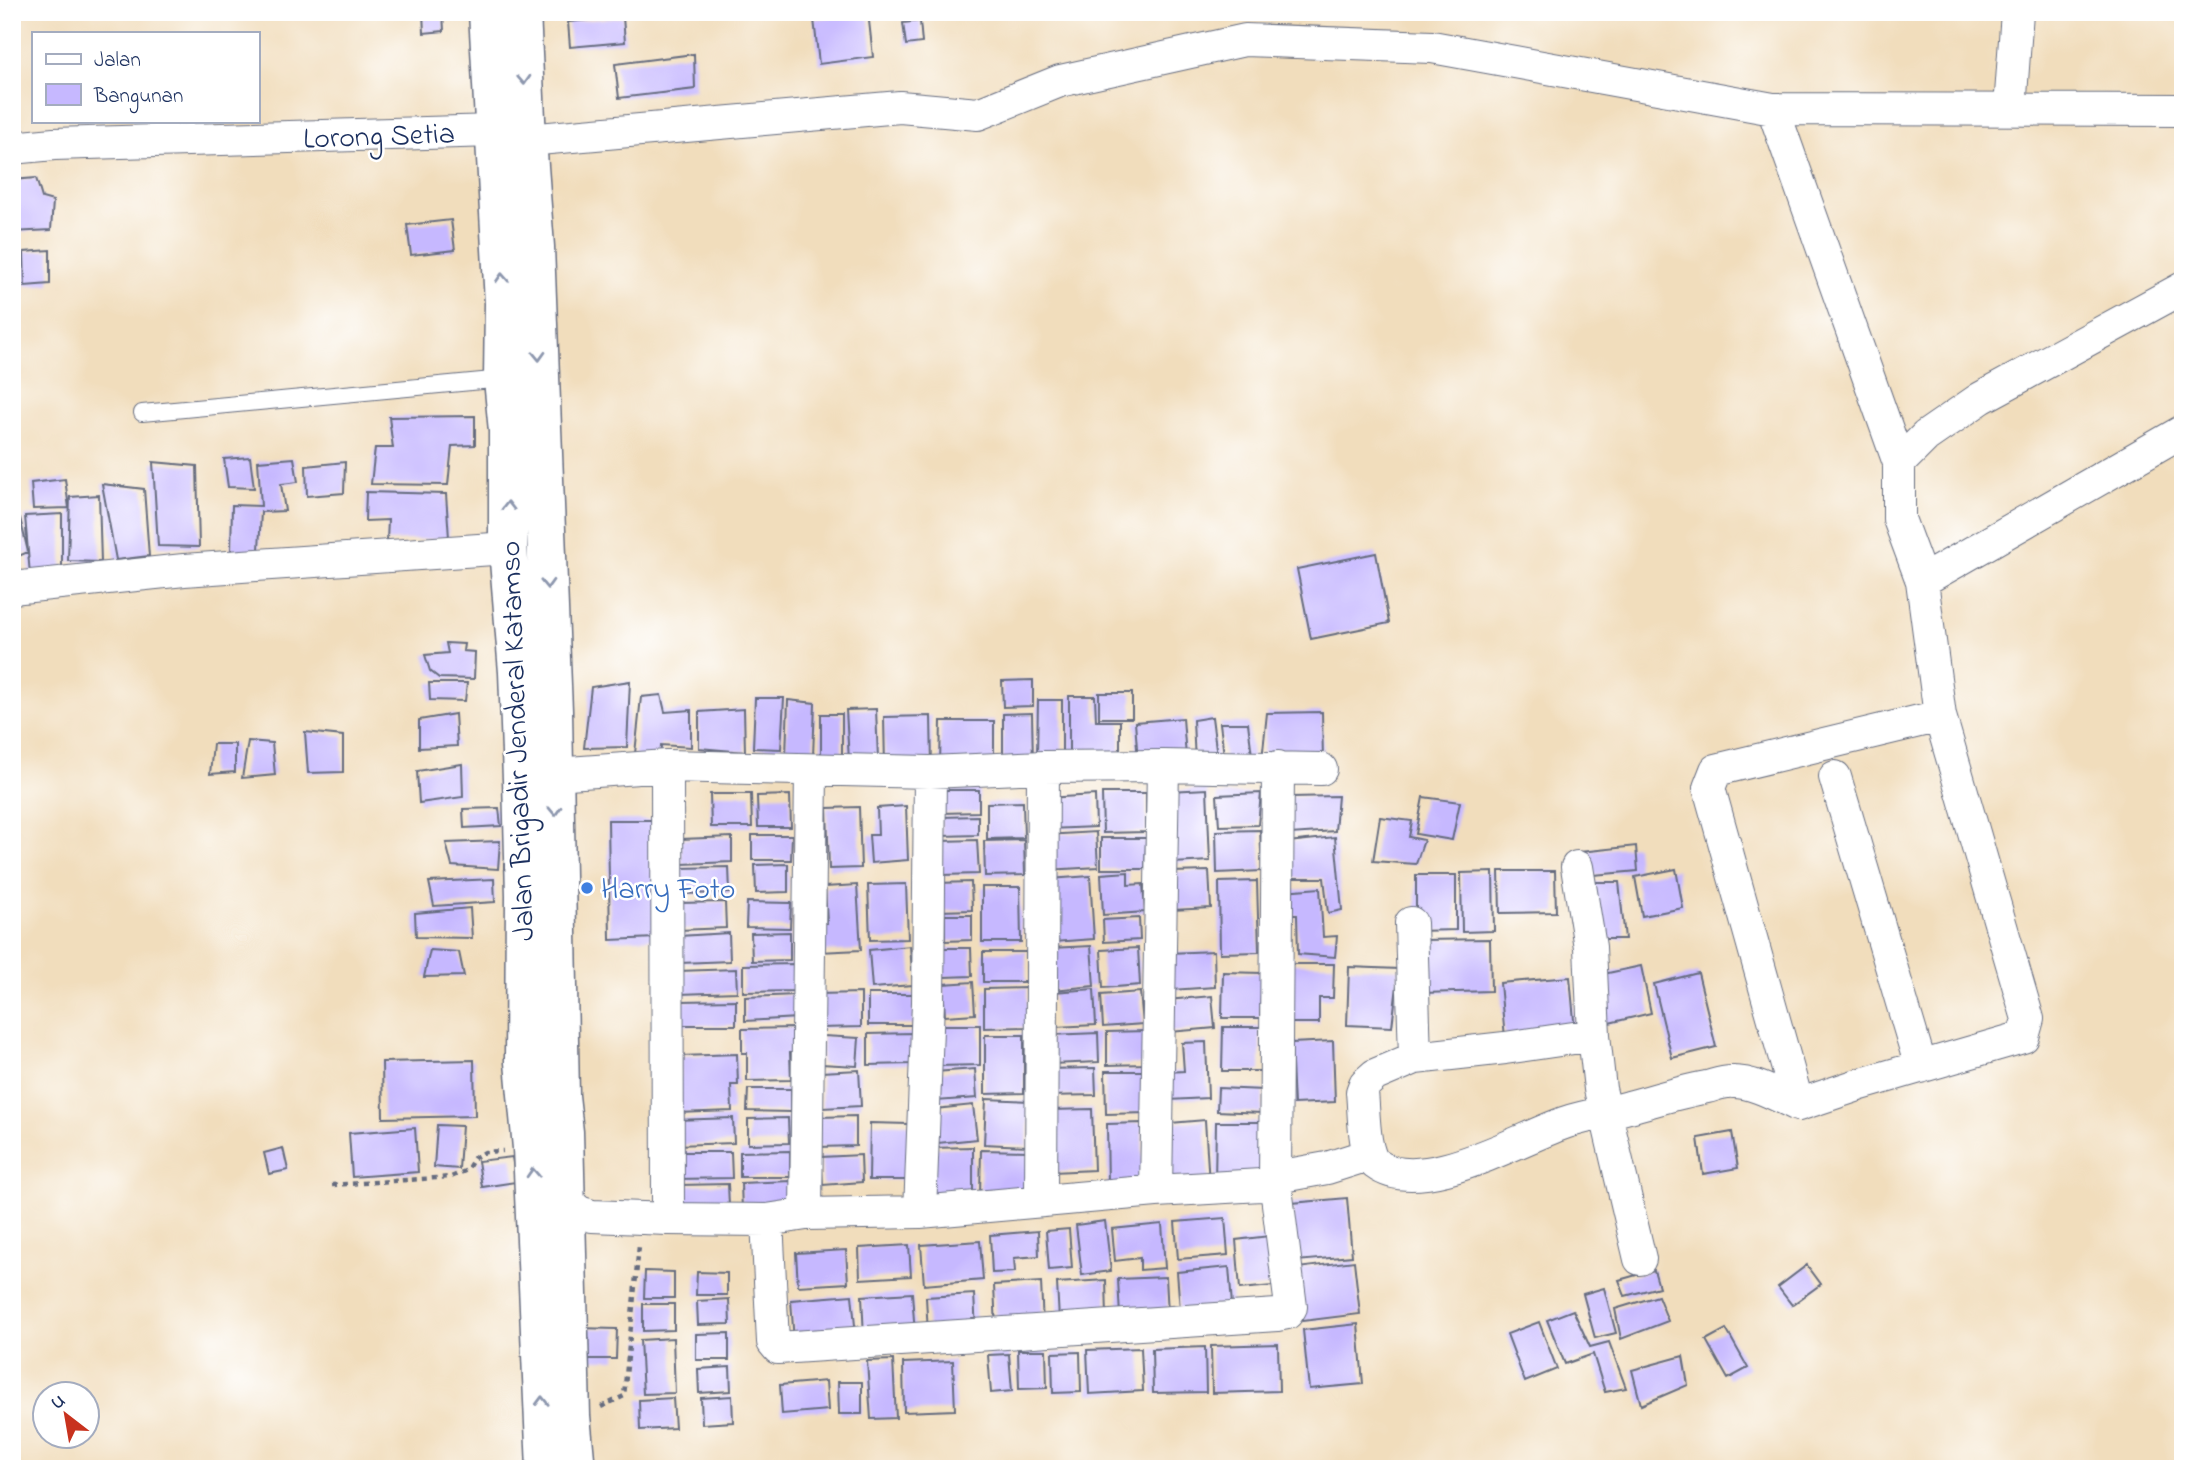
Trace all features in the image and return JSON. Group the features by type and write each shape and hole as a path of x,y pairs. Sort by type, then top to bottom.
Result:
{"main road":[{"name":"Jalan Brigadir Jenderal Katamso","path":"488,12 537,300 554,774 524,1062 532,1148 546,1469"},
{"name":"Jalan Brigadir Jenderal Katamso","path":"521,12 511,135 504,303 503,379 508,431 508,548 564,1132 571,1416 576,1469"}],"street":[{"path":"2010,109 2017,12"},
{"name":"Lorong Setia","path":"12,148 54,144 511,135 900,107 978,114 1060,81 1245,40 1432,47 1773,109 2183,110"},
{"path":"1594,1035 1415,1058 1375,1075 1365,1084 1363,1093 1368,1155 1376,1164 1411,1176 1446,1169 1568,1122 1606,1114 1671,1094 1732,1081 1756,1087 1798,1105 2023,1037 2028,1019 1940,716 1923,580 1899,519 1899,463 1773,109"},
{"path":"1899,463 1926,436 1981,398 2183,288"},
{"path":"1923,580 2183,431"},
{"path":"12,589 184,570 508,548"},
{"path":"1798,1105 1709,788 1716,770 1940,716"},
{"path":"554,774 667,766 930,772 1163,766 1321,769"},
{"path":"655,1218 667,766"},
{"path":"1156,1191 1163,766"},
{"path":"1041,1201 1043,767"},
{"path":"767,1220 773,1342 778,1348 1287,1313 1291,1307 1275,1180 1278,767"},
{"path":"806,1214 811,770"},
{"path":"920,1212 928,1002 930,772"},
{"path":"1835,777 1922,1067"},
{"path":"1577,866 1590,947 1594,1035 1600,1089 1640,1259"},
{"path":"1411,923 1415,1058"},
{"path":"565,1200 579,1212 592,1216 767,1220 806,1214 920,1212 1156,1191 1261,1185 1368,1155"}],"lane":[{"path":"142,413 503,379"}],"path":[{"path":"332,1185 451,1177 467,1170 474,1158 485,1152 532,1148"},
{"path":"600,1407 624,1396 655,1218"}],"building":[{"path":"423,12 443,12 444,31 424,33"},
{"path":"868,12 873,57 819,64 814,19"},
{"path":"623,17 625,42 570,47 568,22"},
{"path":"920,21 922,43 906,45 903,23"},
{"path":"694,54 695,89 619,98 615,64"},
{"path":"36,178 42,198 53,201 51,230 12,232 12,180"},
{"path":"451,220 455,250 411,255 407,225"},
{"path":"50,250 50,284 25,286 24,252"},
{"path":"475,416 475,445 452,446 448,485 371,484 375,448 393,448 389,417"},
{"path":"250,457 254,488 228,487 224,459"},
{"path":"294,458 298,482 281,484 285,511 261,512 259,549 231,553 232,505 261,506 258,461"},
{"path":"153,462 197,466 199,547 158,546"},
{"path":"345,462 344,493 307,496 306,466"},
{"path":"65,479 69,508 33,509 31,483"},
{"path":"102,484 144,489 149,556 116,560"},
{"path":"366,492 446,494 449,538 387,541 388,520 365,521"},
{"path":"99,495 101,562 68,561 70,497"},
{"path":"62,514 62,572 30,575 25,516"},
{"path":"20,518 28,552 12,559 12,519"},
{"path":"1376,553 1389,623 1311,639 1297,569"},
{"path":"446,643 464,644 463,651 475,652 474,679 439,678 430,671 425,655 448,653"},
{"path":"1033,680 1033,706 1003,707 1002,681"},
{"path":"630,681 627,747 584,748 591,687"},
{"path":"429,683 467,683 465,701 430,700"},
{"path":"1099,693 1132,693 1132,718 1099,718"},
{"path":"661,695 665,712 691,710 691,747 661,745 660,761 634,763 641,697"},
{"path":"1069,696 1095,696 1096,721 1120,721 1120,759 1069,760"},
{"path":"755,698 784,698 781,749 753,748"},
{"path":"788,700 815,703 813,757 786,756"},
{"path":"1038,700 1062,700 1062,756 1037,756"},
{"path":"744,709 745,752 699,748 699,712"},
{"path":"876,709 878,759 849,760 846,710"},
{"path":"1322,712 1323,760 1262,760 1267,713"},
{"path":"1032,713 1033,764 1003,764 1003,714"},
{"path":"455,714 457,746 419,748 419,720"},
{"path":"821,714 842,714 842,762 821,762"},
{"path":"931,716 932,766 885,767 884,717"},
{"path":"1212,717 1218,764 1195,763 1193,720"},
{"path":"1183,718 1186,757 1138,761 1135,722"},
{"path":"941,721 994,721 994,763 940,764"},
{"path":"1220,723 1248,723 1253,764 1225,764"},
{"path":"305,732 343,736 343,772 308,773"},
{"path":"248,741 272,743 275,775 242,778"},
{"path":"213,744 235,744 235,772 210,774"},
{"path":"462,764 463,797 419,803 417,771"},
{"path":"1207,789 1210,861 1172,863 1169,791"},
{"path":"940,790 979,790 979,812 941,813"},
{"path":"1102,793 1146,793 1146,832 1103,833"},
{"path":"1261,793 1258,825 1219,826 1217,795"},
{"path":"710,794 751,794 752,827 711,827"},
{"path":"790,795 791,827 758,827 757,796"},
{"path":"1095,795 1096,827 1048,829 1046,798"},
{"path":"1338,796 1335,831 1290,834 1291,797"},
{"path":"1423,797 1460,802 1452,840 1416,834"},
{"path":"1023,802 1024,838 987,839 987,803"},
{"path":"906,806 908,860 871,863 869,835 878,835 877,808"},
{"path":"859,807 861,868 829,869 827,808"},
{"path":"499,808 501,826 464,828 463,809"},
{"path":"978,816 978,835 941,836 941,817"},
{"path":"1380,817 1412,821 1409,837 1424,840 1416,864 1373,861"},
{"path":"608,820 653,820 656,938 610,940"},
{"path":"1260,830 1262,871 1217,873 1216,831"},
{"path":"1096,832 1098,867 1047,870 1045,835"},
{"path":"752,835 792,835 791,860 752,860"},
{"path":"732,837 732,862 682,864 681,839"},
{"path":"1335,837 1342,910 1328,913 1324,878 1286,878 1288,842"},
{"path":"1101,838 1146,838 1145,869 1101,869"},
{"path":"977,840 979,874 942,875 941,841"},
{"path":"1024,840 1025,875 985,876 984,841"},
{"path":"500,841 498,869 452,866 446,843"},
{"path":"1636,846 1638,871 1582,876 1580,852"},
{"path":"788,864 788,892 756,893 755,865"},
{"path":"729,867 730,893 678,894 678,868"},
{"path":"1676,869 1683,908 1642,916 1635,877"},
{"path":"1209,871 1211,908 1172,910 1170,872"},
{"path":"1499,871 1555,871 1556,912 1500,913"},
{"path":"1128,872 1128,885 1143,884 1145,912 1103,915 1101,874"},
{"path":"1493,872 1494,931 1462,932 1461,873"},
{"path":"1416,875 1456,875 1456,930 1416,931"},
{"path":"1090,876 1094,939 1053,942 1050,879"},
{"path":"494,879 495,902 434,906 429,882"},
{"path":"1257,881 1259,952 1220,953 1219,882"},
{"path":"971,882 972,910 939,911 938,883"},
{"path":"1585,882 1619,882 1625,939 1592,939"},
{"path":"906,884 908,939 870,940 868,885"},
{"path":"857,885 861,950 819,952 818,923 827,923 825,887"},
{"path":"982,887 1020,887 1021,942 982,942"},
{"path":"1320,888 1323,937 1337,936 1335,957 1298,954 1297,915 1284,915 1283,891"},
{"path":"725,902 726,928 679,930 679,903"},
{"path":"747,902 791,903 790,928 746,927"},
{"path":"470,908 472,938 416,937 415,913"},
{"path":"945,915 972,915 972,940 945,941"},
{"path":"1139,918 1140,940 1104,942 1103,920"},
{"path":"790,932 790,960 752,961 751,933"},
{"path":"729,933 730,961 680,963 679,936"},
{"path":"1490,939 1491,991 1422,993 1421,940"},
{"path":"910,946 913,985 872,988 869,950"},
{"path":"1091,946 1094,986 1053,990 1050,948"},
{"path":"943,948 971,948 972,976 944,977"},
{"path":"1138,948 1140,985 1103,988 1101,950"},
{"path":"430,950 459,952 464,976 424,977"},
{"path":"1214,951 1215,987 1171,990 1169,953"},
{"path":"983,952 1026,952 1026,982 983,982"},
{"path":"796,964 796,991 743,992 743,965"},
{"path":"1290,964 1334,964 1333,998 1319,998 1319,1023 1289,1023"},
{"path":"1641,966 1651,1013 1605,1024 1594,976"},
{"path":"1349,967 1399,969 1392,1027 1347,1025"},
{"path":"736,969 737,992 679,994 678,971"},
{"path":"1223,972 1262,973 1260,1018 1222,1018"},
{"path":"1698,973 1716,1047 1672,1058 1654,984"},
{"path":"1570,977 1575,1031 1505,1038 1500,983"},
{"path":"973,982 975,1014 945,1016 943,984"},
{"path":"1027,988 1027,1027 984,1028 984,989"},
{"path":"1094,989 1096,1025 1055,1027 1053,992"},
{"path":"1140,992 1143,1024 1103,1027 1101,995"},
{"path":"861,993 861,1027 819,1028 818,994"},
{"path":"868,994 914,994 914,1025 868,1025"},
{"path":"796,995 797,1018 745,1021 745,997"},
{"path":"1212,996 1215,1028 1170,1032 1167,1000"},
{"path":"736,1000 736,1025 681,1025 681,1001"},
{"path":"937,1025 980,1025 980,1065 938,1066"},
{"path":"1223,1027 1260,1027 1260,1071 1222,1071"},
{"path":"795,1028 795,1053 790,1053 791,1080 747,1081 747,1053 742,1053 742,1029"},
{"path":"1146,1031 1146,1064 1107,1065 1107,1032"},
{"path":"912,1033 912,1064 868,1065 868,1034"},
{"path":"1098,1033 1099,1062 1051,1064 1050,1035"},
{"path":"985,1035 1024,1035 1024,1093 985,1094"},
{"path":"823,1036 859,1038 857,1066 821,1064"},
{"path":"1333,1041 1335,1102 1294,1104 1291,1043"},
{"path":"1206,1042 1208,1098 1168,1100 1167,1072 1184,1071 1182,1043"},
{"path":"737,1054 738,1085 731,1085 732,1111 677,1113 681,1056"},
{"path":"474,1060 475,1116 383,1118 382,1062"},
{"path":"1095,1068 1096,1095 1046,1096 1045,1069"},
{"path":"975,1069 977,1098 936,1101 935,1072"},
{"path":"859,1070 861,1106 822,1108 821,1072"},
{"path":"1105,1071 1147,1071 1148,1113 1106,1114"},
{"path":"1218,1088 1263,1090 1262,1113 1217,1111"},
{"path":"748,1089 791,1089 791,1112 747,1111"},
{"path":"986,1099 1029,1101 1027,1146 984,1144"},
{"path":"973,1105 977,1139 938,1143 935,1109"},
{"path":"1092,1109 1094,1170 1053,1172 1050,1110"},
{"path":"856,1116 856,1146 818,1147 818,1117"},
{"path":"733,1118 734,1143 676,1145 675,1120"},
{"path":"788,1118 789,1143 748,1144 748,1119"},
{"path":"1205,1120 1209,1184 1164,1188 1159,1124"},
{"path":"1216,1122 1262,1122 1262,1183 1215,1183"},
{"path":"870,1123 909,1124 908,1180 869,1180"},
{"path":"1142,1123 1143,1184 1108,1185 1107,1124"},
{"path":"437,1125 462,1126 459,1169 434,1167"},
{"path":"415,1128 418,1172 352,1177 349,1133"},
{"path":"1732,1132 1738,1168 1703,1174 1698,1138"},
{"path":"973,1147 973,1201 931,1202 930,1148"},
{"path":"283,1148 288,1170 269,1174 264,1153"},
{"path":"981,1150 1028,1151 1028,1195 980,1195"},
{"path":"790,1151 790,1177 740,1177 740,1152"},
{"path":"676,1152 731,1152 732,1178 676,1179"},
{"path":"861,1155 862,1182 823,1185 821,1157"},
{"path":"512,1157 516,1182 482,1187 478,1161"},
{"path":"791,1181 792,1207 742,1210 741,1183"},
{"path":"728,1184 729,1206 679,1206 679,1185"},
{"path":"1347,1198 1352,1256 1297,1261 1292,1203"},
{"path":"1225,1218 1228,1255 1178,1259 1175,1222"},
{"path":"1105,1221 1111,1271 1082,1275 1076,1225"},
{"path":"1162,1224 1165,1268 1140,1270 1140,1258 1115,1261 1112,1229"},
{"path":"1069,1229 1072,1268 1049,1270 1046,1231"},
{"path":"1038,1231 1039,1256 1014,1258 1015,1272 992,1273 990,1235"},
{"path":"1269,1236 1273,1286 1240,1289 1236,1240"},
{"path":"980,1241 983,1280 924,1285 921,1245"},
{"path":"909,1245 911,1276 860,1279 859,1248"},
{"path":"846,1250 848,1283 798,1286 796,1253"},
{"path":"1354,1261 1360,1314 1303,1321 1297,1268"},
{"path":"1807,1265 1821,1284 1792,1305 1778,1287"},
{"path":"1229,1267 1232,1305 1180,1310 1177,1272"},
{"path":"1654,1270 1659,1287 1625,1296 1619,1280"},
{"path":"645,1271 674,1272 674,1298 644,1298"},
{"path":"697,1272 727,1273 727,1295 696,1295"},
{"path":"1166,1277 1168,1314 1120,1316 1118,1279"},
{"path":"1106,1280 1107,1318 1059,1320 1057,1283"},
{"path":"1041,1282 1043,1326 996,1329 994,1285"},
{"path":"1604,1288 1616,1333 1595,1338 1583,1294"},
{"path":"912,1293 915,1334 864,1337 862,1296"},
{"path":"974,1294 976,1331 928,1334 926,1297"},
{"path":"852,1295 856,1336 794,1342 791,1300"},
{"path":"1658,1296 1668,1321 1621,1339 1615,1309"},
{"path":"729,1299 730,1324 698,1325 697,1301"},
{"path":"643,1304 674,1304 674,1330 643,1331"},
{"path":"1573,1310 1590,1347 1609,1342 1626,1388 1605,1392 1593,1354 1565,1364 1547,1320"},
{"path":"1539,1322 1557,1369 1525,1382 1507,1334"},
{"path":"1358,1324 1363,1384 1309,1389 1303,1330"},
{"path":"578,1328 617,1329 616,1359 578,1359"},
{"path":"1726,1329 1748,1368 1728,1379 1706,1340"},
{"path":"729,1333 729,1360 696,1360 696,1334"},
{"path":"673,1338 675,1393 643,1394 640,1340"},
{"path":"1278,1344 1279,1391 1212,1393 1211,1346"},
{"path":"1205,1347 1206,1392 1153,1393 1152,1349"},
{"path":"1141,1348 1143,1391 1089,1394 1087,1350"},
{"path":"1018,1350 1046,1350 1047,1388 1019,1389"},
{"path":"1080,1352 1081,1392 1053,1393 1052,1353"},
{"path":"1009,1354 1012,1391 991,1393 988,1355"},
{"path":"1683,1356 1688,1385 1641,1405 1632,1370"},
{"path":"893,1360 896,1418 871,1419 867,1361"},
{"path":"953,1361 955,1410 904,1412 903,1363"},
{"path":"730,1367 731,1391 699,1393 698,1369"},
{"path":"826,1381 828,1410 782,1414 780,1385"},
{"path":"838,1382 862,1382 862,1414 839,1414"},
{"path":"732,1396 733,1422 702,1424 701,1398"},
{"path":"673,1398 675,1428 640,1430 639,1400"}],"place":[{"name":"Harry Foto","path":"587,888"}]}
